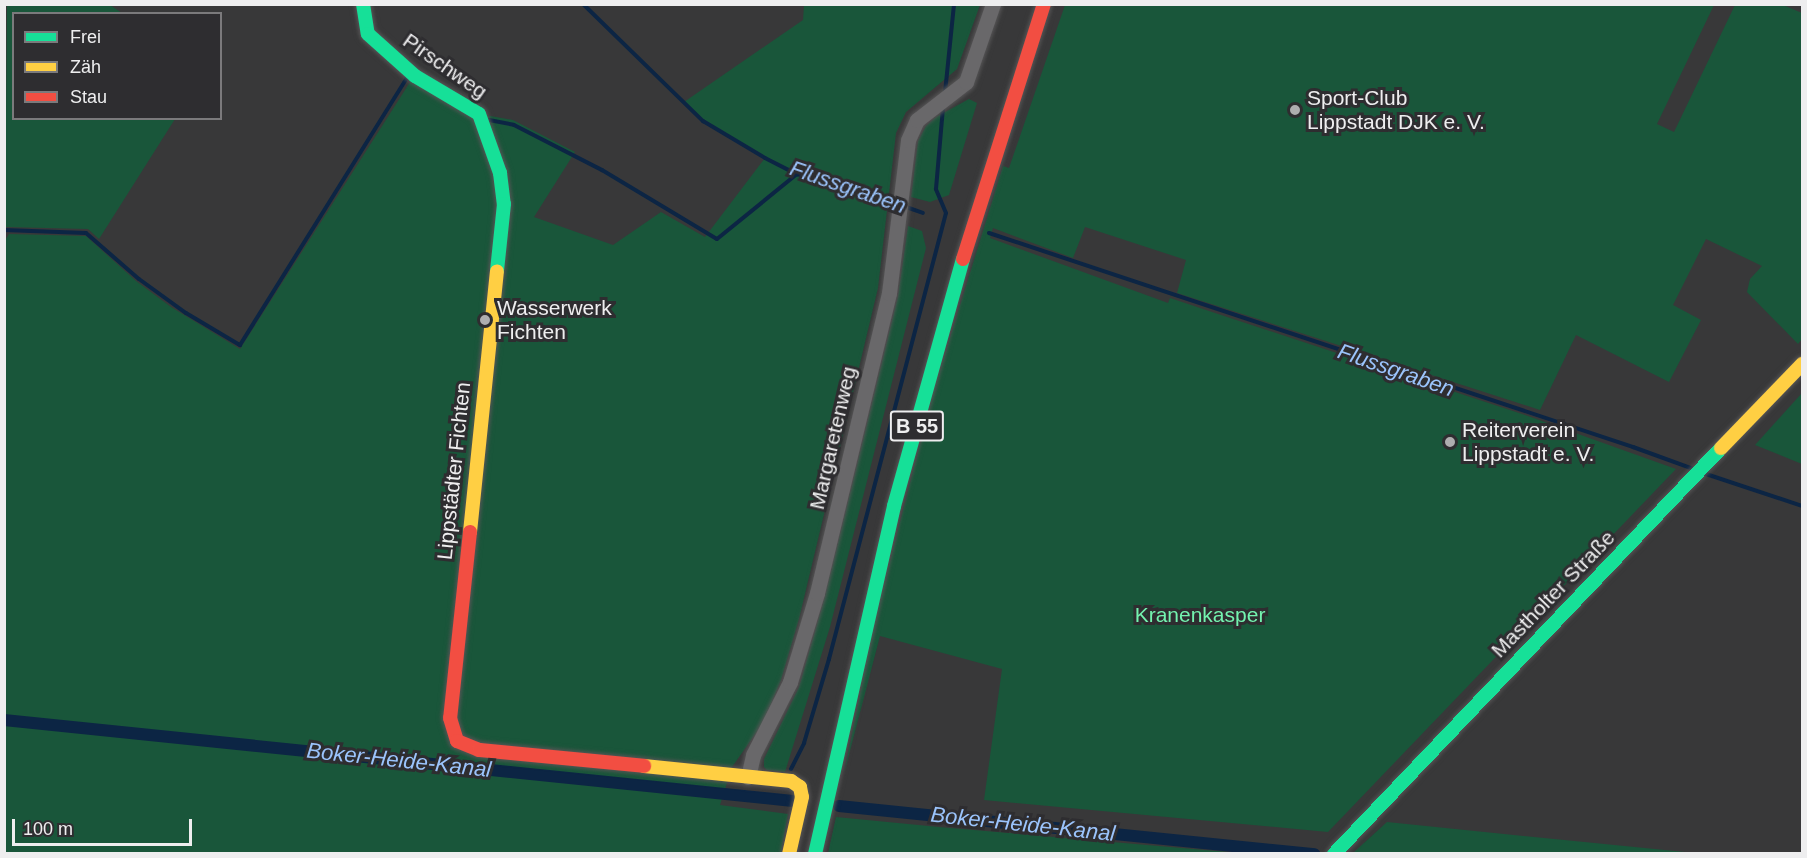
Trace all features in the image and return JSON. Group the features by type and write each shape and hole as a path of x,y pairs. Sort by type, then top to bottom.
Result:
{"street":[{"name":"Pirschweg","path":"363,4 368,34 415,76 480,114 500,173 504,204"},
{"name":"Margaretenweg","path":"748,777 753,755 790,682 817,593 889,293 908,140 917,120 951,96 966,82 993,4"},
{"name":"B 55","path":"846,653 882,504 952,251 1030,4"},
{"name":"B 55","path":"815,854 894,506 964,255 1044,4"},
{"name":"Lippstädter Fichten","path":"504,204 450,718 456,741 478,750 748,777"},
{"name":"Mastholter Straße","path":"1338,849 1691,478 1803,364"},
{"path":"802,854 824,751"},
{"path":"748,777 791,781 800,787 802,797 789,854"}],"green space":[{"path":"7,4 110,5 120,12 12,12 12,120 174,120 99,239 88,229 5,227"},
{"path":"804,5 980,5 957,69 906,112 896,133 878,288 799,619 781,680 763,723 732,767 720,805 788,814 781,853 5,853 4,242 9,234 86,236 136,281 171,307 240,349 412,79 474,113 513,120 575,152 534,217 613,245 661,212 705,237 765,158 703,121 684,102 803,20"},
{"name":"Kranenkasper","path":"1065,5 1714,5 1657,124 1674,132 1735,5 1783,5 1802,13 1802,339 1798,344 1747,292 1750,279 1762,266 1706,239 1673,305 1701,320 1669,382 1576,335 1540,410 1177,293 1186,260 1085,227 1073,258 993,228 990,238 1168,303 1170,298 1525,415 1676,469 1328,832 984,800 1002,669 880,636 844,774 873,628 933,393 1003,166 1009,168"},
{"path":"969,99 977,103 949,195 930,202 911,197 918,141 926,126 936,117"},
{"path":"908,226 922,231 926,248 830,627 785,772 767,770 764,767 764,759 799,687 825,596 898,296"},
{"path":"1802,393 1802,464 1755,445"},
{"path":"836,817 939,827 1240,853 828,853"},
{"path":"1387,822 1504,834 1695,853 1353,853"}],"waterway":[{"name":"Flussgraben","path":"583,4 703,121 797,174 896,203"},
{"path":"945,93 954,4"},
{"path":"4,230 86,233 139,279 186,313 240,345 406,79"},
{"path":"791,769 804,743 829,659 946,213 936,189 943,107"},
{"path":"489,120 514,125 602,170 717,239 797,174"},
{"name":"Flussgraben","path":"903,206 923,213"},
{"name":"Flussgraben","path":"989,233 1693,469"},
{"name":"Flussgraben","path":"1706,474 1802,506"},
{"name":"Boker-Heide-Kanal","path":"4,720 793,801"},
{"name":"Boker-Heide-Kanal","path":"839,806 1315,854"}],"traffic: fast":[{"path":"363,4 368,34 415,76 479,114 500,173 504,204 497,271"},
{"path":"815,854 894,506 963,259"},
{"path":"1334,854 1721,448"}],"traffic: slow":[{"path":"470,532 497,271"},
{"path":"1721,448 1802,364"},
{"path":"644,766 791,781 800,787 802,797 789,854"}],"traffic: jam":[{"path":"963,259 1044,4"},
{"path":"470,532 450,718 457,741 479,750 644,766"}],"place":[{"name":"Sport-Club Lippstadt DJK e. V.","path":"1295,110"},
{"name":"Wasserwerk Fichten","path":"485,320"},
{"name":"Reiterverein Lippstadt e. V.","path":"1450,442"}]}
